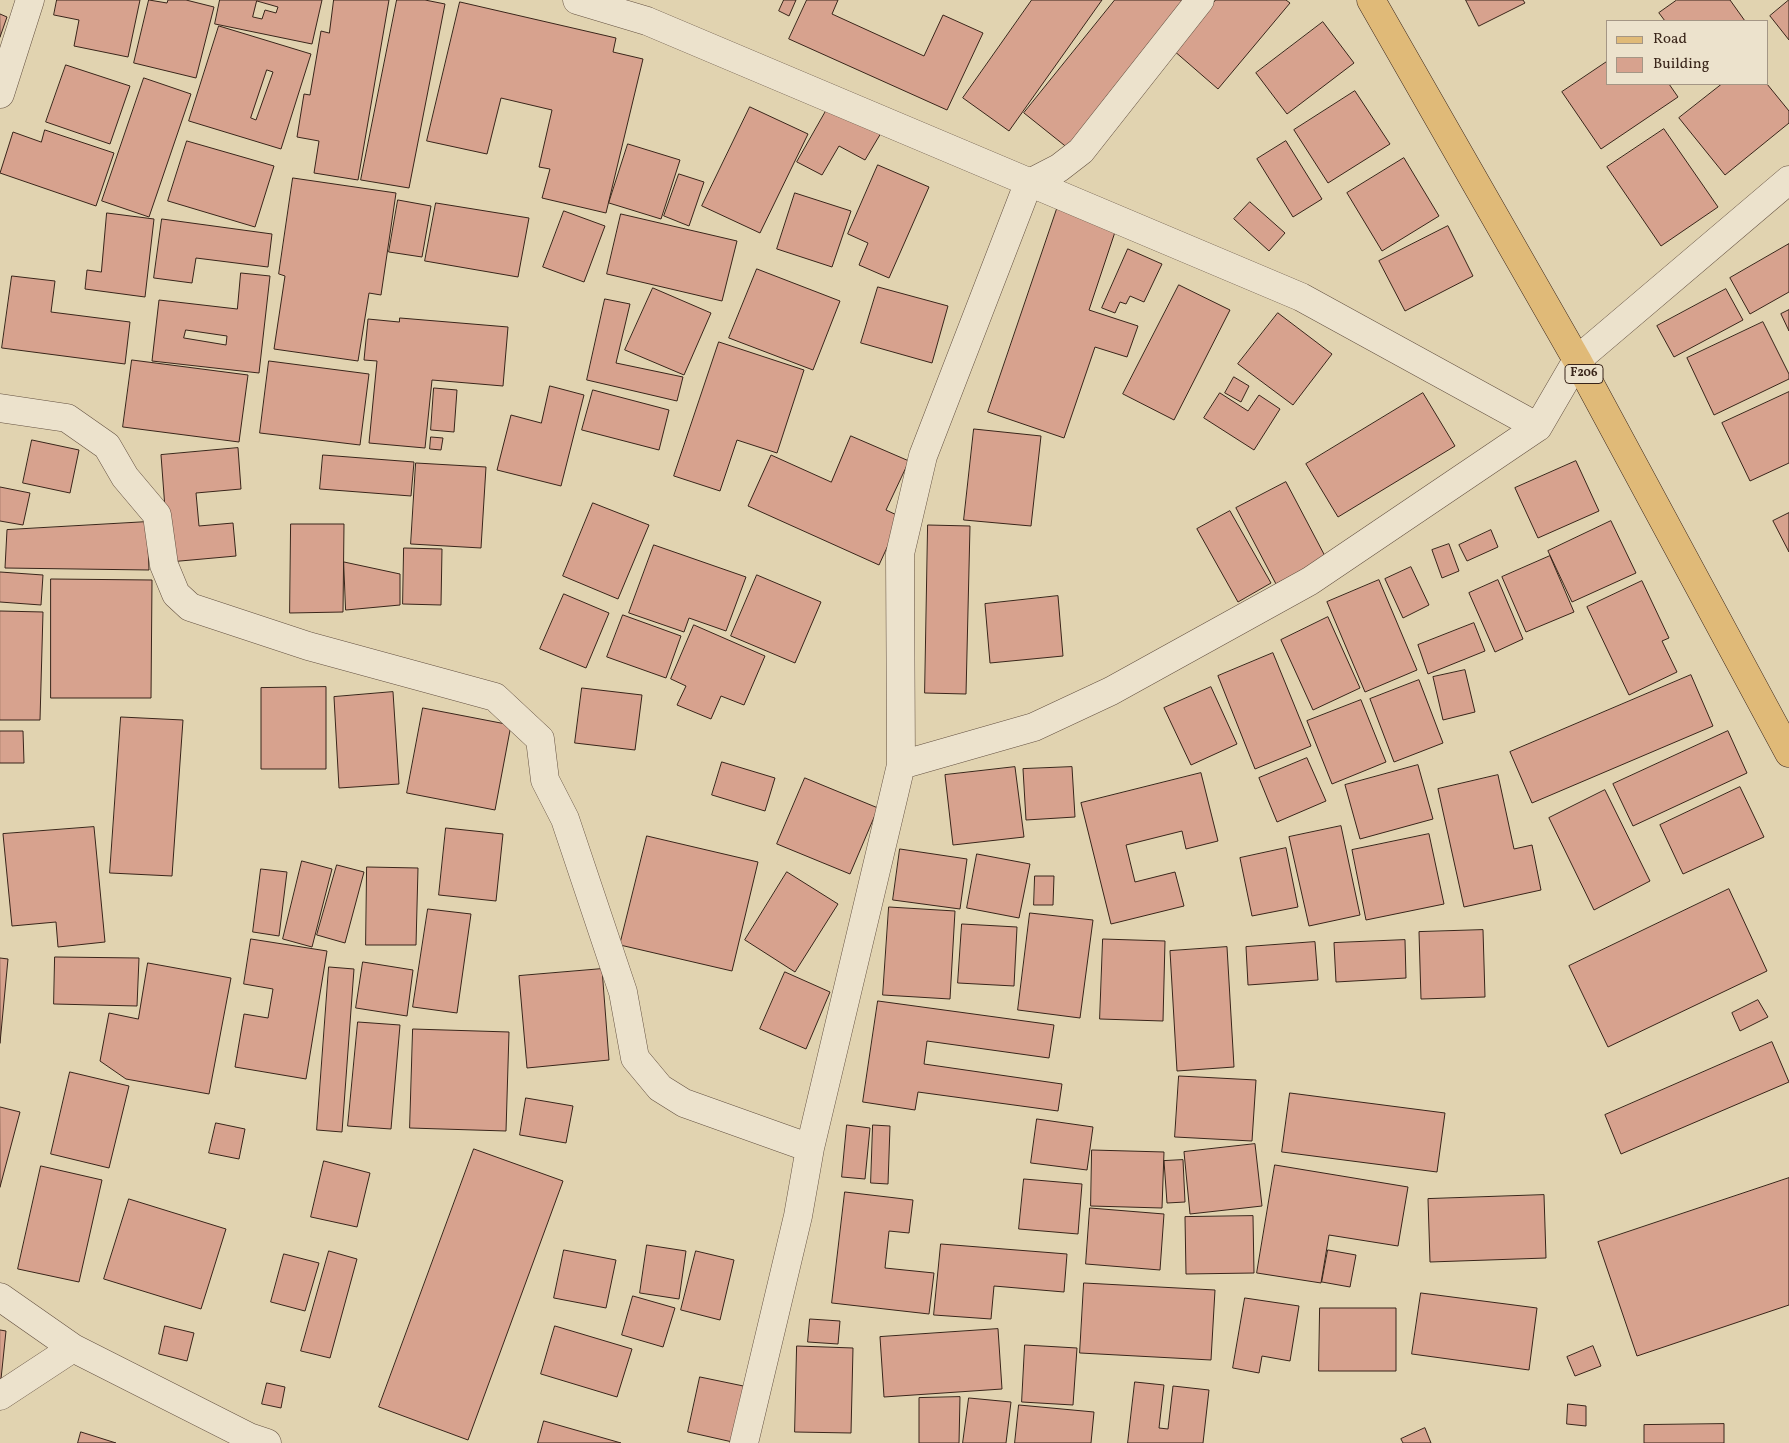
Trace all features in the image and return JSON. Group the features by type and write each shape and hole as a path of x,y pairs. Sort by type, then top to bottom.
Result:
{"main road":[{"name":"F206","path":"1371,0 1577,360 1789,753"}],"street":[{"path":"0,94 30,0"},
{"path":"577,0 647,21 1028,184 1301,297 1538,427"},
{"path":"744,1443 798,1216 810,1148 901,765 900,554 923,456 1028,184 1059,168 1081,151 1200,0"},
{"path":"901,765 1034,727 1111,690 1310,580 1538,427 1577,360 1789,180"},
{"path":"0,408 67,418 107,446 125,476 157,515 164,565 176,594 190,607 308,646 495,697 540,739 545,780 565,819 623,992 635,1058 660,1088 684,1103 810,1148"},
{"path":"0,1297 73,1348 249,1437 267,1443"},
{"path":"0,1396 73,1348"}],"building":[{"path":"57,0 140,0 128,57 74,46 79,20 54,15"},
{"path":"149,0 167,3 168,0 186,0 214,7 196,78 134,63"},
{"path":"220,0 322,0 312,44 215,24","holes":["257,1 278,7 276,13 265,10 262,19 253,17"]},
{"path":"334,0 389,0 358,180 314,173 319,141 297,137 304,94 310,95 321,31 329,33"},
{"path":"397,0 425,0 445,4 409,188 361,180"},
{"path":"784,0 796,0 789,16 779,11"},
{"path":"807,0 838,0 832,14 924,56 943,15 983,33 947,110 789,39"},
{"path":"1032,0 1102,0 1009,131 963,98"},
{"path":"1115,0 1196,0 1074,153 1024,113"},
{"path":"1216,0 1286,0 1290,3 1218,89 1173,50"},
{"path":"1466,0 1523,0 1525,3 1479,26"},
{"path":"1677,0 1730,0 1744,20 1664,20 1659,13"},
{"path":"1789,0 1789,40 1770,16"},
{"path":"460,2 616,38 613,52 643,59 606,213 542,198 550,169 539,167 552,110 501,98 487,154 427,141"},
{"path":"0,14 7,17 0,37"},
{"path":"1323,22 1354,63 1287,114 1256,73"},
{"path":"219,26 311,54 281,149 189,121","holes":["267,70 273,72 256,120 251,118"]},
{"path":"1606,62 1606,85 1670,85 1678,97 1601,149 1562,92"},
{"path":"66,65 130,86 110,144 46,122"},
{"path":"144,78 191,94 149,217 102,201"},
{"path":"1721,85 1768,85 1789,111 1789,123 1725,175 1679,118"},
{"path":"1355,91 1390,144 1328,183 1294,130"},
{"path":"830,104 881,133 865,160 839,146 822,175 797,162"},
{"path":"750,107 808,134 760,233 702,206"},
{"path":"1664,129 1718,207 1661,246 1607,167"},
{"path":"45,130 114,153 96,206 0,173 13,132 41,142"},
{"path":"187,141 274,166 255,227 168,201"},
{"path":"1286,141 1322,199 1293,217 1257,159"},
{"path":"628,144 680,160 661,219 609,203"},
{"path":"1404,158 1439,216 1382,251 1347,193"},
{"path":"878,165 929,187 889,278 859,265 868,243 848,234"},
{"path":"679,174 704,182 689,226 664,216"},
{"path":"293,178 396,193 381,295 369,293 358,361 274,349 285,276 279,274"},
{"path":"795,193 851,211 832,267 777,249"},
{"path":"398,200 431,206 422,257 389,252"},
{"path":"1250,202 1285,233 1269,251 1234,219"},
{"path":"436,203 529,218 518,277 425,261"},
{"path":"1059,203 1118,223 1089,310 1138,326 1127,357 1095,347 1064,438 988,412"},
{"path":"564,211 605,226 584,282 543,267"},
{"path":"107,213 154,219 145,297 85,289 87,270 101,272"},
{"path":"621,214 737,241 722,301 607,274"},
{"path":"162,219 272,234 268,267 196,258 192,283 154,278"},
{"path":"1448,226 1473,276 1405,311 1379,261"},
{"path":"1789,244 1789,292 1750,314 1730,278"},
{"path":"1128,249 1162,264 1144,302 1130,296 1126,304 1120,302 1115,313 1102,308"},
{"path":"757,269 840,301 813,370 729,338"},
{"path":"241,273 270,276 259,373 152,361 159,300 237,309","holes":["186,330 227,336 226,345 184,338"]},
{"path":"12,276 55,281 51,312 130,322 125,364 2,348"},
{"path":"1179,285 1230,310 1174,420 1123,394"},
{"path":"878,287 948,306 932,363 861,343"},
{"path":"653,288 711,313 684,375 625,350"},
{"path":"1726,289 1743,320 1674,357 1657,326"},
{"path":"605,299 630,304 616,363 683,377 677,401 587,380"},
{"path":"1789,310 1789,331 1781,314"},
{"path":"1278,313 1332,354 1293,405 1238,364"},
{"path":"400,318 508,327 503,386 432,380 425,448 369,443 377,361 364,360 368,319 399,322"},
{"path":"1763,322 1789,374 1789,379 1714,415 1687,358"},
{"path":"719,342 804,370 777,453 737,440 720,491 674,476"},
{"path":"132,360 248,375 239,442 123,427"},
{"path":"269,361 369,374 360,445 260,433"},
{"path":"1234,377 1249,386 1241,402 1225,393"},
{"path":"550,386 584,395 561,486 497,470 511,415 541,423"},
{"path":"434,388 457,390 454,432 431,430"},
{"path":"593,390 669,410 659,450 582,430"},
{"path":"1789,392 1789,463 1750,481 1722,423"},
{"path":"1220,393 1248,411 1259,395 1280,409 1254,450 1204,418"},
{"path":"1423,393 1455,446 1338,517 1306,464"},
{"path":"974,429 1041,436 1031,526 964,520"},
{"path":"851,436 909,461 886,510 901,517 879,565 748,506 771,455 831,482"},
{"path":"431,437 443,438 441,450 430,449"},
{"path":"32,440 79,450 70,493 23,483"},
{"path":"238,448 241,489 196,493 199,526 233,523 236,556 169,562 161,455"},
{"path":"323,455 414,462 411,496 320,489"},
{"path":"1576,461 1599,511 1538,538 1515,488"},
{"path":"416,463 486,467 481,548 411,544"},
{"path":"1286,482 1326,558 1276,584 1236,508"},
{"path":"0,487 30,493 23,525 0,521"},
{"path":"593,503 649,525 618,599 563,576"},
{"path":"1230,511 1271,583 1238,602 1197,529"},
{"path":"1789,513 1789,552 1773,521"},
{"path":"1611,521 1636,573 1572,602 1548,551"},
{"path":"147,522 149,570 5,568 7,530"},
{"path":"291,524 344,524 343,612 290,613"},
{"path":"928,525 970,526 966,694 925,693"},
{"path":"1491,530 1498,547 1467,561 1459,545"},
{"path":"1449,544 1459,571 1442,578 1432,550"},
{"path":"654,545 746,577 726,631 689,618 684,632 629,613"},
{"path":"404,548 442,549 441,605 403,604"},
{"path":"1550,556 1574,612 1526,632 1502,577"},
{"path":"344,562 400,574 400,605 346,610"},
{"path":"1411,567 1429,605 1403,618 1385,579"},
{"path":"0,572 43,575 41,605 0,602"},
{"path":"757,575 821,602 795,663 731,636"},
{"path":"51,579 152,580 151,698 51,698"},
{"path":"1379,580 1417,670 1365,692 1327,602"},
{"path":"1498,580 1523,639 1495,652 1469,593"},
{"path":"1642,581 1669,638 1662,641 1677,672 1629,695 1587,607"},
{"path":"564,594 609,613 586,668 540,649"},
{"path":"1058,596 1063,656 990,663 985,604"},
{"path":"0,611 43,612 40,720 0,720"},
{"path":"623,615 681,636 666,678 607,657"},
{"path":"1328,617 1360,688 1313,710 1281,640"},
{"path":"1474,623 1485,651 1428,674 1418,645"},
{"path":"694,625 765,656 744,705 721,696 711,719 677,705 686,686 671,679"},
{"path":"1273,653 1311,746 1255,769 1218,676"},
{"path":"1465,670 1475,712 1443,720 1433,677"},
{"path":"1691,675 1713,726 1532,803 1510,752"},
{"path":"1419,680 1443,743 1394,762 1370,699"},
{"path":"326,687 326,769 261,769 261,688"},
{"path":"1211,687 1237,744 1191,765 1164,708"},
{"path":"582,688 642,695 635,750 575,743"},
{"path":"393,692 399,784 339,788 334,697"},
{"path":"1361,700 1386,762 1332,784 1307,721"},
{"path":"423,708 511,725 495,810 407,793"},
{"path":"121,717 183,720 172,876 110,873"},
{"path":"0,731 23,731 24,763 0,763"},
{"path":"1728,731 1747,773 1633,826 1613,784"},
{"path":"1307,758 1326,801 1277,822 1259,778"},
{"path":"722,762 775,778 765,811 712,795"},
{"path":"1418,765 1433,819 1360,839 1345,785"},
{"path":"1015,767 1024,837 953,845 945,775"},
{"path":"1072,767 1075,817 1026,820 1023,769"},
{"path":"1201,773 1218,841 1186,849 1182,831 1126,845 1135,882 1175,872 1184,906 1111,924 1081,803"},
{"path":"1498,775 1514,849 1532,845 1541,890 1464,907 1438,789"},
{"path":"805,778 878,808 850,874 777,844"},
{"path":"1740,787 1764,837 1683,874 1660,825"},
{"path":"1605,790 1650,881 1594,910 1549,818"},
{"path":"1341,826 1360,915 1309,926 1289,837"},
{"path":"94,827 105,942 58,947 56,922 12,926 3,834"},
{"path":"446,828 503,834 496,901 439,895"},
{"path":"1429,834 1444,904 1366,920 1352,850"},
{"path":"647,836 758,862 732,971 620,945"},
{"path":"1286,848 1298,907 1252,916 1240,858"},
{"path":"900,849 967,859 960,909 893,900"},
{"path":"977,854 1030,864 1019,918 967,908"},
{"path":"302,861 332,869 312,947 283,939"},
{"path":"337,865 364,872 345,943 317,935"},
{"path":"367,867 418,868 416,945 366,945"},
{"path":"261,869 287,872 279,936 253,932"},
{"path":"787,872 838,904 795,972 745,940"},
{"path":"1035,876 1054,876 1053,905 1034,905"},
{"path":"1729,889 1767,971 1608,1047 1569,966"},
{"path":"889,907 955,911 950,999 883,995"},
{"path":"428,909 471,914 457,1013 413,1007"},
{"path":"1030,913 1093,920 1080,1018 1018,1010"},
{"path":"962,924 1017,927 1014,986 958,983"},
{"path":"1483,930 1485,997 1421,999 1419,932"},
{"path":"251,939 327,951 306,1079 235,1067 244,1014 268,1018 273,989 244,984"},
{"path":"1103,939 1165,941 1163,1021 1100,1019"},
{"path":"1405,940 1406,978 1336,982 1334,943"},
{"path":"1315,942 1318,980 1248,985 1246,947"},
{"path":"1227,947 1234,1067 1177,1071 1170,951"},
{"path":"55,957 139,958 137,1006 54,1004"},
{"path":"0,958 8,959 0,1043"},
{"path":"363,962 413,970 407,1016 356,1008"},
{"path":"148,963 231,978 209,1094 126,1079 100,1061 109,1013 138,1019"},
{"path":"329,967 354,969 342,1132 317,1130"},
{"path":"602,969 609,1060 527,1068 519,976"},
{"path":"785,972 830,992 806,1049 760,1029"},
{"path":"1758,1000 1768,1017 1740,1031 1732,1013"},
{"path":"878,1001 1054,1025 1049,1058 927,1041 924,1064 1062,1084 1058,1111 918,1092 915,1110 863,1102"},
{"path":"358,1022 400,1025 391,1129 348,1126"},
{"path":"413,1029 509,1032 506,1131 410,1128"},
{"path":"1772,1042 1789,1082 1621,1154 1605,1115"},
{"path":"70,1072 129,1086 109,1168 51,1154"},
{"path":"1179,1076 1256,1080 1252,1141 1175,1137"},
{"path":"1290,1093 1445,1113 1437,1172 1282,1152"},
{"path":"526,1098 573,1106 566,1143 520,1135"},
{"path":"0,1107 20,1112 0,1187"},
{"path":"1037,1119 1093,1127 1087,1170 1031,1163"},
{"path":"216,1123 245,1129 239,1159 209,1153"},
{"path":"847,1125 870,1128 865,1179 842,1177"},
{"path":"873,1125 890,1126 888,1184 871,1183"},
{"path":"1255,1144 1262,1206 1190,1214 1184,1152"},
{"path":"474,1149 563,1181 468,1440 379,1407"},
{"path":"1092,1150 1164,1152 1162,1208 1091,1206"},
{"path":"1183,1160 1185,1202 1167,1203 1164,1161"},
{"path":"324,1161 370,1173 357,1227 311,1217"},
{"path":"1275,1165 1408,1187 1398,1246 1329,1235 1321,1283 1257,1273"},
{"path":"41,1166 102,1180 79,1282 18,1269"},
{"path":"1789,1178 1789,1305 1637,1356 1598,1242"},
{"path":"1024,1179 1082,1184 1078,1234 1019,1229"},
{"path":"845,1192 913,1200 909,1233 889,1231 885,1268 934,1273 929,1314 832,1303"},
{"path":"1544,1195 1546,1258 1430,1262 1428,1199"},
{"path":"129,1199 226,1229 201,1309 104,1279"},
{"path":"1090,1208 1164,1214 1160,1270 1086,1264"},
{"path":"1253,1216 1254,1273 1186,1274 1185,1217"},
{"path":"941,1244 1067,1254 1064,1292 994,1286 991,1319 934,1315"},
{"path":"647,1245 686,1251 679,1299 640,1293"},
{"path":"564,1250 616,1260 606,1308 554,1298"},
{"path":"1328,1250 1356,1255 1350,1287 1322,1282"},
{"path":"329,1251 357,1259 330,1358 301,1351"},
{"path":"696,1251 734,1260 720,1320 681,1310"},
{"path":"284,1254 319,1263 305,1311 271,1302"},
{"path":"1084,1283 1215,1290 1211,1360 1080,1353"},
{"path":"1421,1293 1537,1308 1529,1370 1412,1354"},
{"path":"633,1296 675,1308 663,1347 622,1335"},
{"path":"1245,1298 1299,1306 1290,1361 1262,1356 1259,1373 1233,1368"},
{"path":"1320,1308 1396,1308 1396,1371 1319,1371"},
{"path":"810,1319 840,1321 838,1344 808,1342"},
{"path":"165,1326 194,1333 187,1361 159,1354"},
{"path":"555,1326 632,1349 617,1397 541,1374"},
{"path":"998,1329 1002,1389 884,1397 880,1337"},
{"path":"0,1330 6,1331 1,1379 0,1379"},
{"path":"1025,1345 1077,1348 1073,1405 1022,1402"},
{"path":"797,1346 853,1348 851,1433 795,1432"},
{"path":"1593,1346 1601,1366 1575,1376 1567,1357"},
{"path":"700,1377 753,1388 737,1443 688,1432"},
{"path":"1135,1382 1164,1385 1159,1428 1168,1429 1173,1386 1209,1390 1203,1443 1128,1443"},
{"path":"267,1383 285,1387 281,1408 262,1404"},
{"path":"960,1397 959,1443 919,1443 919,1398"},
{"path":"969,1398 1011,1402 1006,1443 963,1443"},
{"path":"1568,1404 1586,1406 1586,1426 1567,1424"},
{"path":"1019,1405 1094,1412 1091,1443 1015,1443"},
{"path":"544,1421 621,1443 538,1443"},
{"path":"1724,1424 1724,1443 1644,1443 1644,1425"},
{"path":"1425,1428 1431,1443 1403,1443 1401,1439"},
{"path":"81,1432 116,1443 78,1443"}]}
